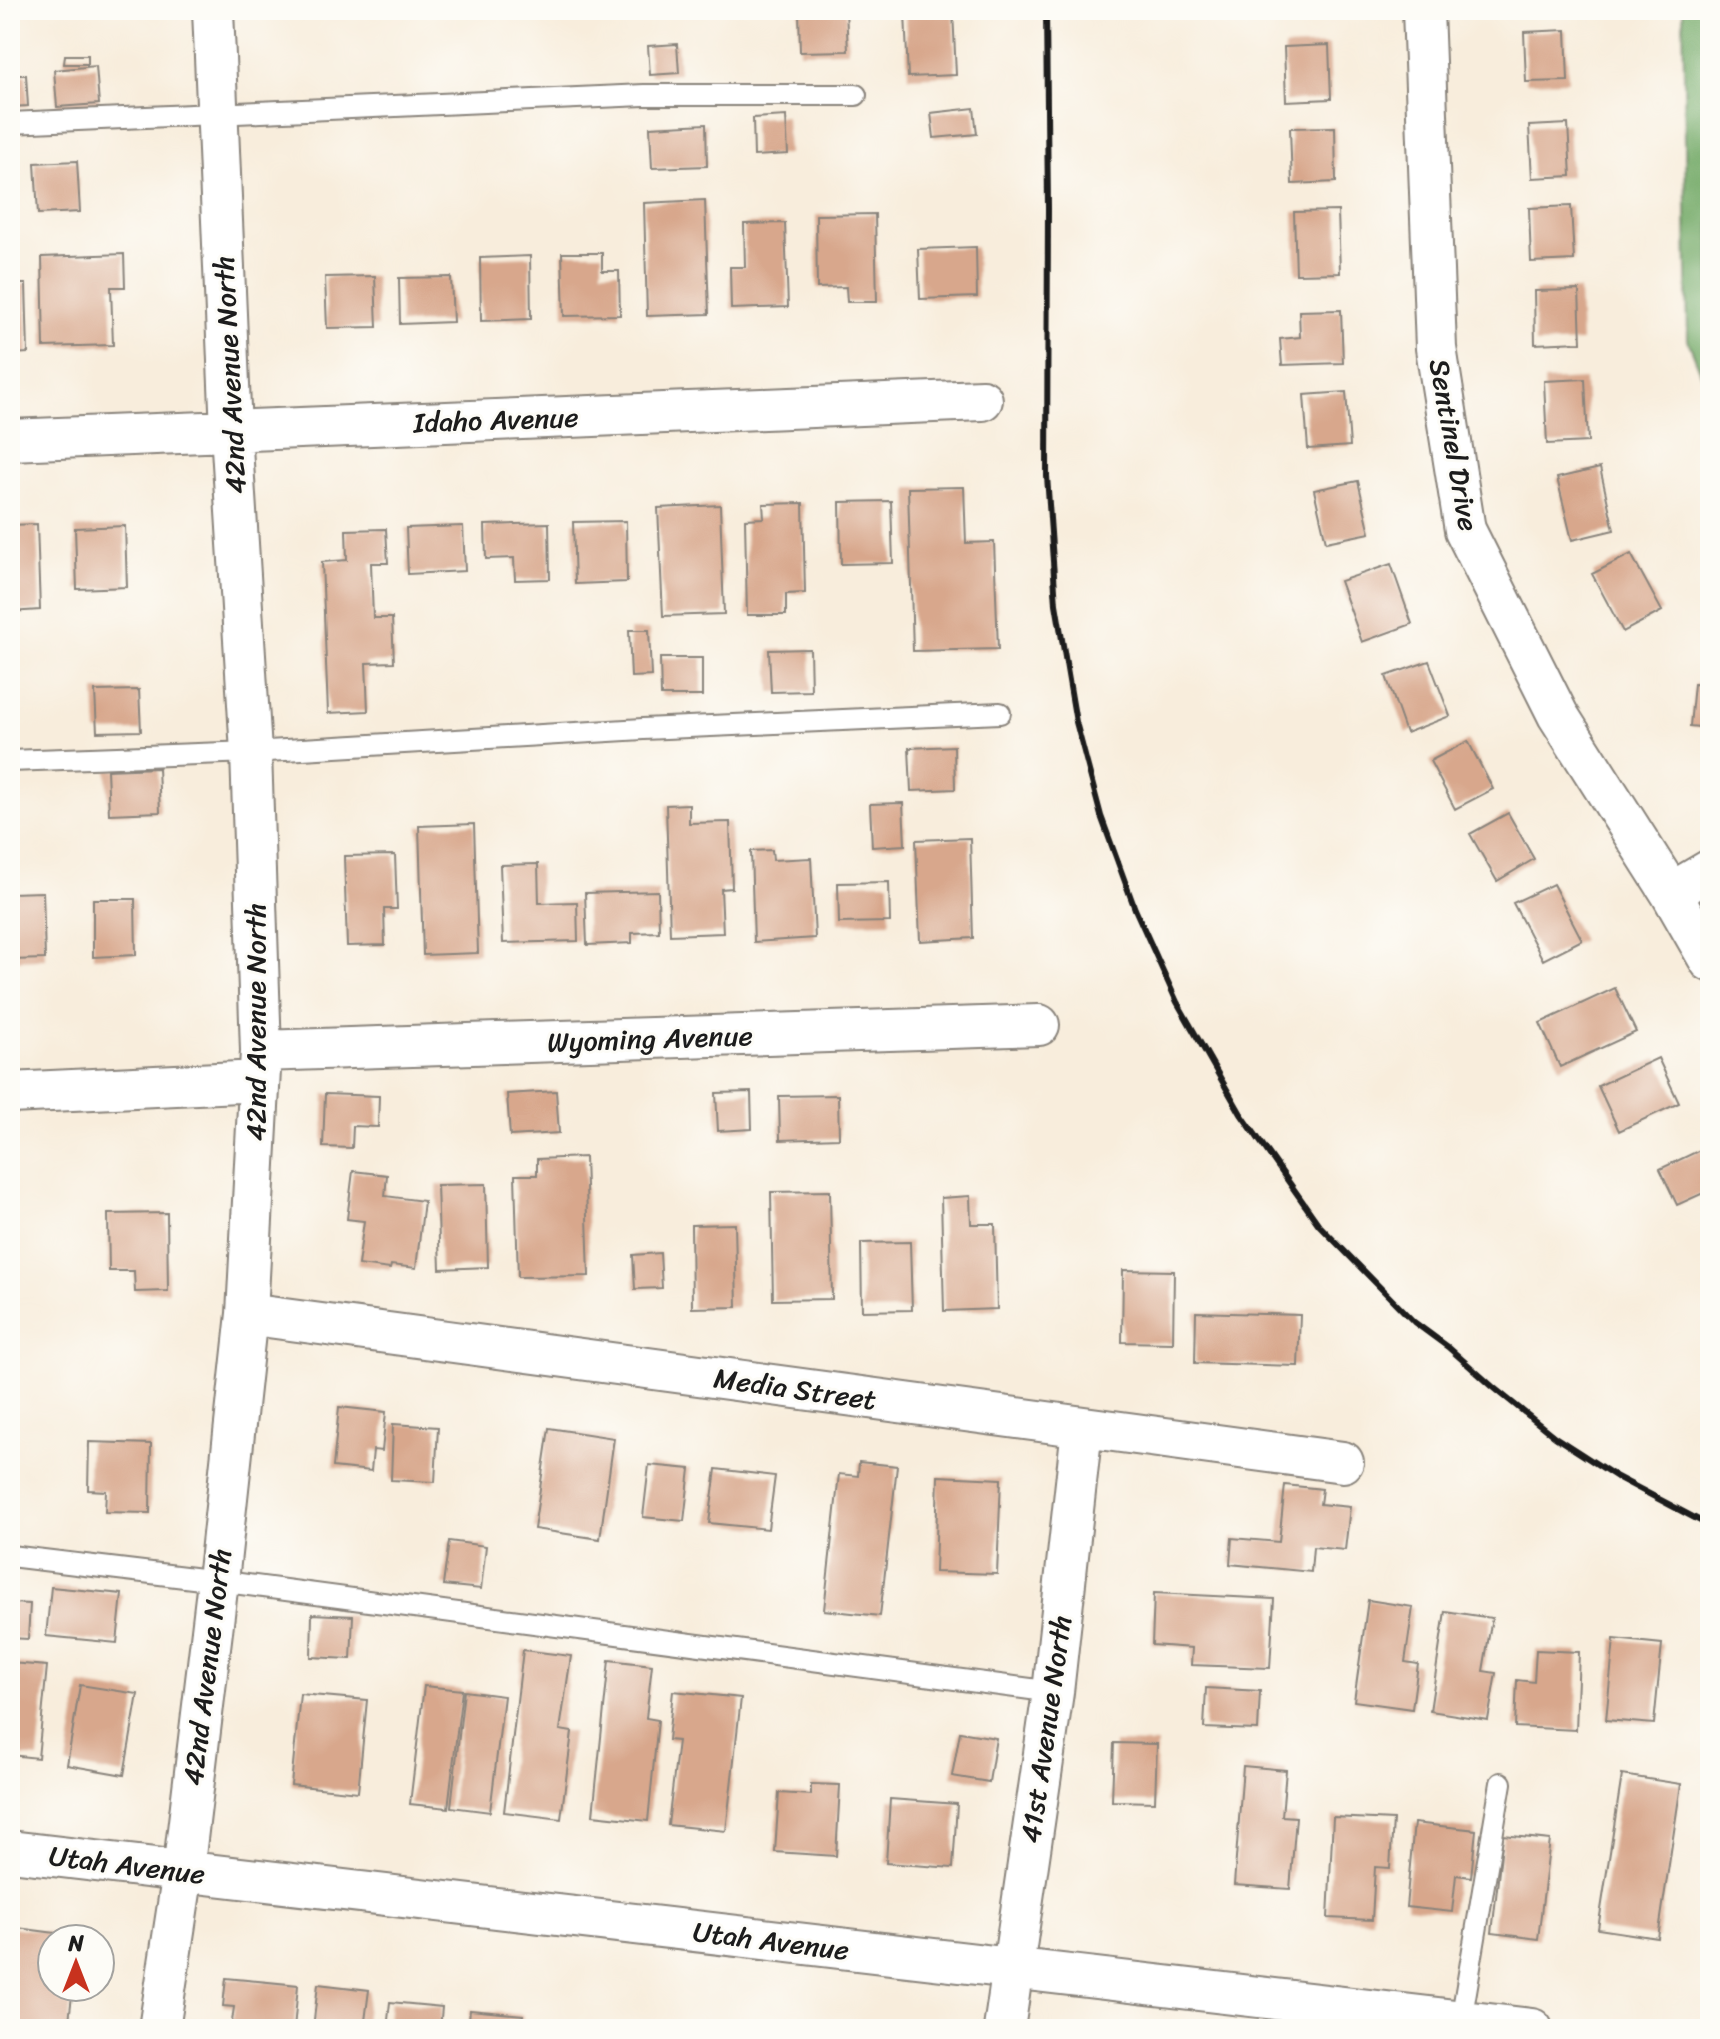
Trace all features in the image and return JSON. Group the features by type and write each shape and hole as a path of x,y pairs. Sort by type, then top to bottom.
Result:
{"street":[{"name":"42nd Avenue North","path":"159,2029 183,1872 247,1314 260,1066 251,752 231,431 213,10"},
{"name":"Sentinel Drive","path":"1423,10 1436,348 1465,530 1558,715 1671,893 1710,961"},
{"name":"Idaho Avenue","path":"10,440 982,400"},
{"path":"1671,893 1710,870"},
{"name":"Wyoming Avenue","path":"10,1093 260,1066 1039,1025"},
{"name":"Media Street","path":"247,1314 1343,1462"},
{"name":"41st Avenue North","path":"1004,2029 1053,1692 1082,1428"},
{"name":"Utah Avenue","path":"10,1851 1532,2029"}],"lane":[{"path":"10,123 644,95 856,95"},
{"path":"10,761 251,752 643,729 1000,713"},
{"path":"10,1556 1053,1692"},
{"path":"1461,2021 1501,1783"}],"green space":[{"path":"1683,10 1710,10 1710,396 1688,340"}],"building":[{"path":"799,10 846,10 848,51 800,52"},
{"path":"953,11 956,75 908,77 905,13"},
{"path":"1566,30 1568,81 1526,82 1524,32"},
{"path":"677,44 679,73 650,75 648,46"},
{"path":"1329,45 1331,99 1286,101 1284,47"},
{"path":"65,55 88,55 88,64 64,64"},
{"path":"96,66 99,104 57,107 54,70"},
{"path":"10,75 26,75 28,106 10,107"},
{"path":"974,108 977,134 934,138 931,113"},
{"path":"786,116 788,154 754,156 753,118"},
{"path":"706,124 707,166 652,168 650,127"},
{"path":"1568,124 1571,176 1532,178 1529,126"},
{"path":"1335,127 1336,182 1292,184 1290,128"},
{"path":"77,161 80,212 38,214 35,163"},
{"path":"705,200 709,314 647,316 644,203"},
{"path":"1571,206 1574,260 1531,262 1529,208"},
{"path":"1338,211 1340,273 1296,274 1294,212"},
{"path":"875,214 877,302 847,302 846,287 817,288 816,215"},
{"path":"785,223 788,307 731,309 730,267 745,267 744,224"},
{"path":"976,247 977,297 920,299 918,249"},
{"path":"562,253 602,253 602,271 619,271 620,315 564,316"},
{"path":"124,254 125,287 111,287 113,345 44,347 42,257"},
{"path":"530,256 531,319 481,321 480,258"},
{"path":"375,276 377,327 327,328 325,277"},
{"path":"451,277 453,322 400,324 399,278"},
{"path":"10,284 26,284 28,353 10,354"},
{"path":"1579,290 1581,342 1535,344 1534,291"},
{"path":"1341,310 1343,363 1282,365 1280,339 1300,337 1299,311"},
{"path":"1585,379 1588,442 1547,444 1544,381"},
{"path":"1346,392 1350,446 1308,449 1304,395"},
{"path":"1600,468 1614,530 1572,540 1557,478"},
{"path":"1358,481 1370,533 1326,542 1314,490"},
{"path":"964,487 966,543 994,542 998,649 913,651 908,488"},
{"path":"891,501 893,563 841,564 840,502"},
{"path":"803,503 805,593 786,594 786,615 747,615 745,519 764,518 763,504"},
{"path":"720,505 724,614 663,616 658,508"},
{"path":"626,521 627,582 575,584 573,522"},
{"path":"549,523 550,579 515,580 514,558 486,559 485,525"},
{"path":"37,524 40,610 10,612 10,525"},
{"path":"125,526 127,587 77,589 75,528"},
{"path":"463,526 465,571 408,574 406,528"},
{"path":"386,529 388,563 371,563 373,618 392,618 394,662 366,663 368,711 328,713 322,562 347,560 346,530"},
{"path":"1631,554 1662,611 1623,632 1592,574"},
{"path":"1391,564 1412,624 1362,642 1340,581"},
{"path":"629,630 649,630 651,676 631,677"},
{"path":"810,649 811,691 771,692 769,650"},
{"path":"660,658 702,658 702,696 661,696"},
{"path":"1429,661 1450,716 1406,733 1386,676"},
{"path":"1694,684 1710,685 1710,728 1690,726"},
{"path":"139,690 141,731 97,732 95,691"},
{"path":"1468,741 1493,789 1455,809 1430,761"},
{"path":"954,746 955,789 911,791 909,748"},
{"path":"158,768 160,812 109,814 107,770"},
{"path":"903,803 905,845 872,847 870,804"},
{"path":"689,804 689,823 730,822 732,888 721,889 723,933 670,935 666,805"},
{"path":"1508,813 1534,859 1497,881 1470,834"},
{"path":"474,824 478,953 423,955 419,826"},
{"path":"970,838 973,938 920,941 916,840"},
{"path":"772,850 773,860 811,858 815,938 754,942 751,851"},
{"path":"395,855 397,909 384,909 385,945 347,946 344,856"},
{"path":"538,864 539,903 577,902 578,941 503,943 500,865"},
{"path":"889,882 890,922 839,923 838,883"},
{"path":"1553,884 1582,940 1543,960 1513,903"},
{"path":"658,891 659,932 632,933 632,943 587,945 585,893"},
{"path":"43,892 45,959 10,960 10,893"},
{"path":"93,899 135,899 136,955 93,957"},
{"path":"1615,988 1636,1032 1560,1067 1540,1023"},
{"path":"1658,1058 1679,1103 1619,1131 1598,1086"},
{"path":"556,1091 559,1133 510,1136 507,1094"},
{"path":"751,1092 752,1129 718,1131 716,1093"},
{"path":"325,1094 379,1096 378,1127 353,1126 352,1148 323,1147"},
{"path":"838,1095 839,1138 780,1140 779,1096"},
{"path":"1702,1149 1710,1165 1710,1190 1677,1205 1660,1169"},
{"path":"585,1157 589,1276 518,1277 515,1175 537,1175 537,1159"},
{"path":"353,1171 387,1175 385,1196 424,1201 416,1268 358,1265 364,1221 347,1219"},
{"path":"486,1184 488,1267 440,1269 437,1185"},
{"path":"830,1191 832,1299 773,1300 771,1192"},
{"path":"970,1196 971,1224 995,1224 997,1309 944,1311 941,1198"},
{"path":"167,1213 168,1291 135,1292 134,1271 109,1271 108,1214"},
{"path":"735,1224 737,1307 692,1308 691,1225"},
{"path":"910,1242 912,1310 862,1311 861,1243"},
{"path":"660,1253 662,1288 635,1289 633,1255"},
{"path":"1123,1270 1174,1271 1173,1343 1122,1342"},
{"path":"1196,1312 1300,1315 1298,1366 1195,1363"},
{"path":"339,1407 386,1412 382,1451 373,1450 371,1471 333,1467"},
{"path":"393,1424 438,1427 435,1482 391,1480"},
{"path":"549,1428 614,1438 600,1539 534,1529"},
{"path":"89,1442 151,1444 150,1513 105,1512 106,1491 88,1490"},
{"path":"859,1462 897,1466 880,1616 824,1610 839,1474 858,1476"},
{"path":"649,1465 690,1469 684,1521 643,1517"},
{"path":"716,1469 775,1476 768,1529 709,1523"},
{"path":"938,1476 1001,1479 997,1574 935,1572"},
{"path":"1285,1485 1322,1489 1320,1504 1350,1507 1345,1550 1313,1547 1311,1572 1230,1564 1232,1538 1279,1542"},
{"path":"449,1541 486,1546 481,1589 443,1585"},
{"path":"51,1587 122,1594 117,1643 46,1636"},
{"path":"1154,1593 1274,1599 1270,1668 1191,1665 1192,1648 1152,1645"},
{"path":"1368,1600 1413,1607 1405,1662 1418,1664 1412,1709 1354,1701"},
{"path":"10,1603 30,1604 28,1639 10,1638"},
{"path":"1445,1611 1492,1618 1483,1671 1496,1673 1488,1720 1430,1711"},
{"path":"312,1614 353,1616 351,1659 311,1657"},
{"path":"1614,1639 1662,1644 1654,1724 1606,1720"},
{"path":"523,1650 571,1656 560,1730 572,1732 561,1819 504,1812"},
{"path":"1536,1650 1579,1652 1576,1730 1515,1727 1517,1680 1534,1682"},
{"path":"609,1660 652,1665 646,1718 658,1720 648,1821 593,1815"},
{"path":"10,1663 47,1666 38,1758 10,1755"},
{"path":"80,1685 138,1694 124,1775 67,1765"},
{"path":"424,1686 462,1690 448,1808 410,1804"},
{"path":"1206,1688 1260,1691 1258,1730 1204,1728"},
{"path":"464,1691 504,1696 490,1812 451,1807"},
{"path":"673,1691 741,1698 726,1831 668,1825 678,1741 668,1740"},
{"path":"300,1694 367,1700 358,1792 291,1785"},
{"path":"960,1732 996,1738 989,1782 952,1776"},
{"path":"1114,1743 1157,1744 1155,1802 1112,1801"},
{"path":"1243,1766 1286,1770 1282,1816 1296,1817 1290,1889 1234,1885"},
{"path":"1622,1775 1681,1784 1658,1938 1598,1929"},
{"path":"811,1784 840,1785 836,1856 775,1852 779,1793 811,1795"},
{"path":"890,1799 957,1804 953,1868 886,1863"},
{"path":"1333,1817 1393,1820 1390,1868 1375,1867 1372,1920 1328,1918"},
{"path":"1414,1823 1476,1830 1471,1877 1456,1875 1452,1912 1406,1907"},
{"path":"1503,1835 1550,1840 1538,1939 1492,1933"},
{"path":"10,1927 36,1930 36,2003 71,2003 68,2029 10,2029"},
{"path":"226,1978 298,1985 294,2029 231,2029 234,2007 223,2006"},
{"path":"318,1984 369,1990 364,2029 313,2029"},
{"path":"390,2002 442,2007 440,2029 387,2029"},
{"path":"470,2010 523,2015 521,2029 468,2029"},
{"path":"556,2023 604,2027 604,2029 555,2029"}],"railway":[{"path":"1046,10 1047,476 1056,604 1076,722 1101,816 1135,909 1177,1002 1241,1114 1319,1225 1414,1322 1555,1437 1617,1477 1710,1526"}]}
